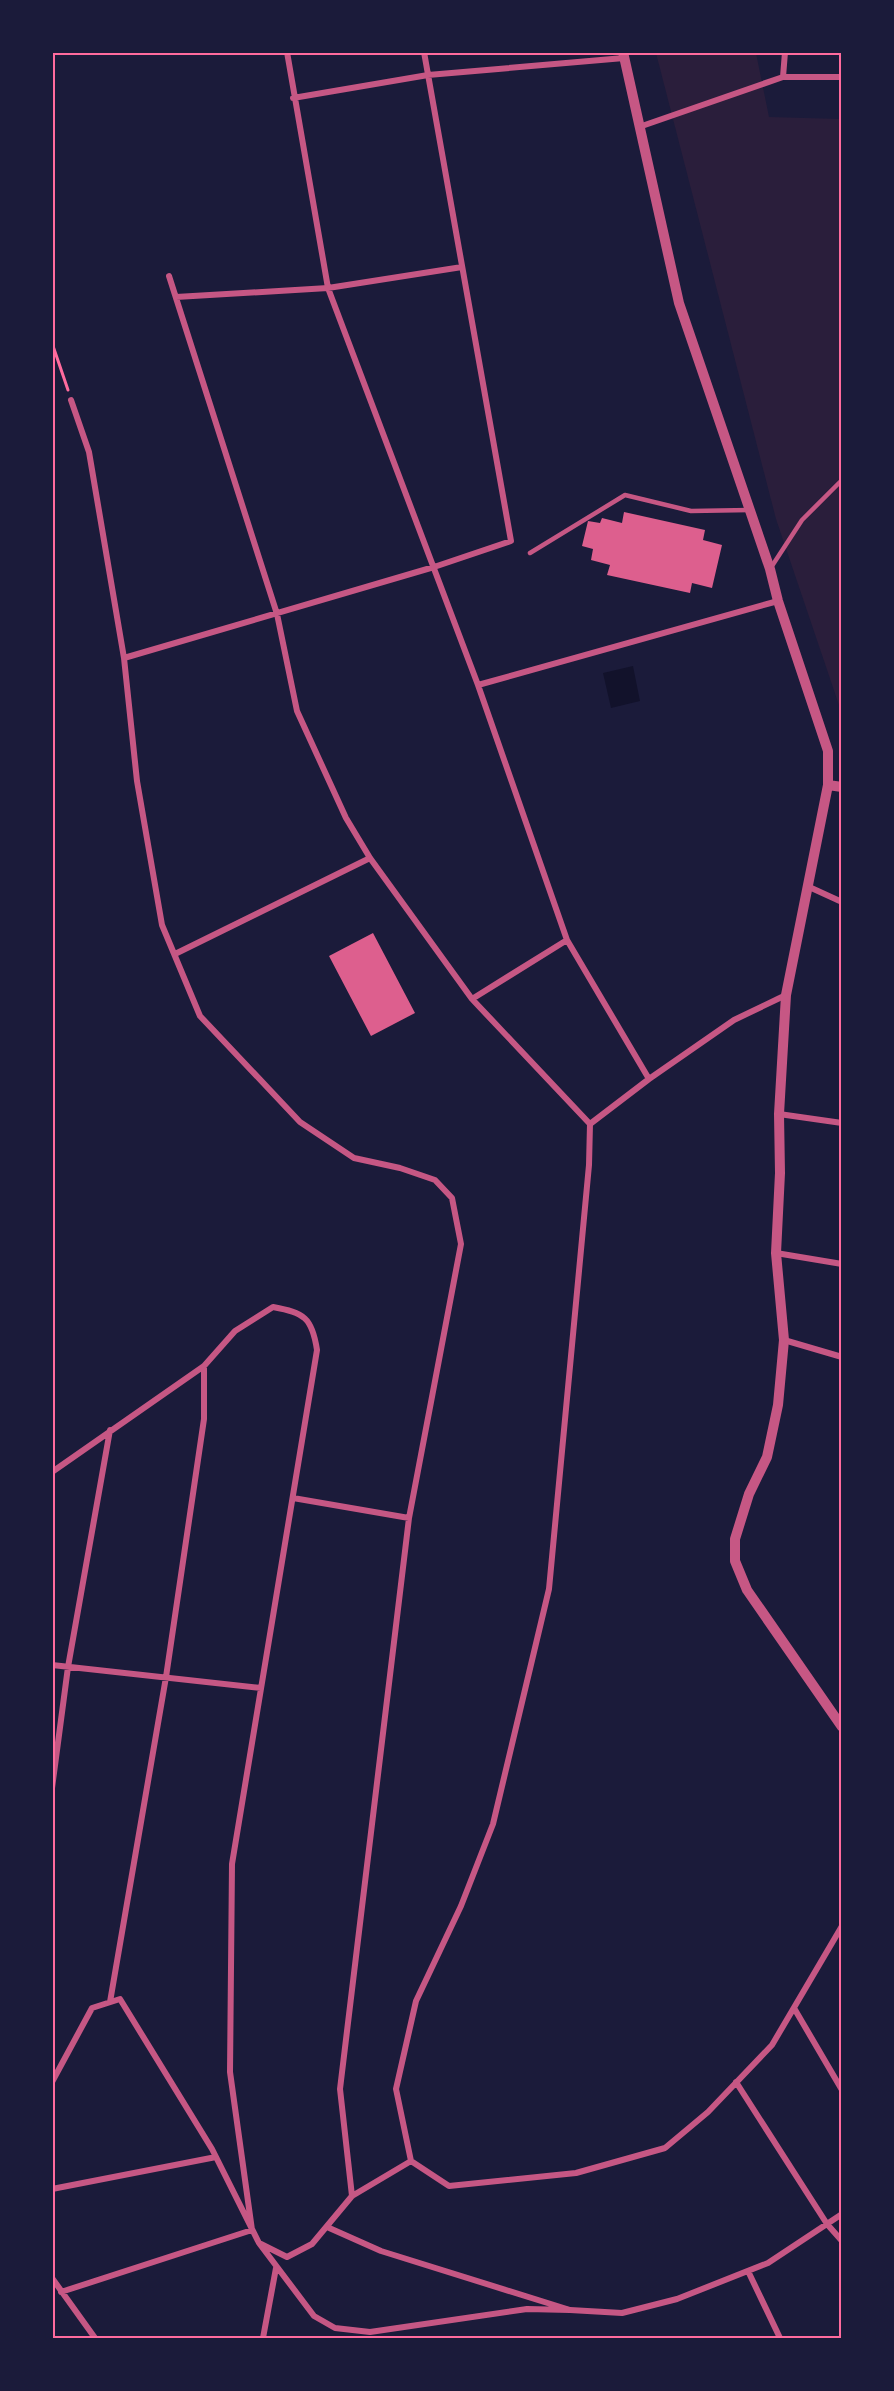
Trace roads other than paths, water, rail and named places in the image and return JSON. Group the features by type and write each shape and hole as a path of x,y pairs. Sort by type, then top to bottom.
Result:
{"street":[{"path":"287,52 293,98 328,288 478,685 567,940 649,1078"},
{"path":"124,658 434,567 511,541 424,52"},
{"path":"783,77 785,52"},
{"path":"293,98 428,75 623,55 679,303 770,568 778,601 828,751 828,785 806,885 786,995 779,1114 780,1173 776,1253 784,1340 778,1405 767,1457 749,1494 735,1539 735,1561 747,1590 842,1727"},
{"path":"639,127 783,77 842,77"},
{"path":"176,297 328,288 462,267"},
{"path":"170,276 277,614 297,711 346,818 370,858 472,999 590,1124 589,1165 549,1589 493,1824 461,1906 416,2001 396,2089 411,2161 449,2186 576,2173 665,2148 708,2112 772,2045 842,1926"},
{"path":"71,400 88,452 124,658 137,781 162,925 200,1016 300,1122 354,1158 400,1168 435,1180 452,1198 461,1244 409,1518 340,2088 352,2196"},
{"path":"478,685 778,601"},
{"path":"828,785 842,787"},
{"path":"175,954 370,858"},
{"path":"806,885 842,902"},
{"path":"472,999 567,940"},
{"path":"590,1124 649,1078 734,1020 786,995"},
{"path":"779,1114 842,1123"},
{"path":"776,1253 842,1264"},
{"path":"52,1472 204,1366 236,1331 273,1307 300,1313 314,1330 317,1350 232,1864 230,2072 252,2230"},
{"path":"784,1340 842,1357"},
{"path":"110,2002 166,1677 204,1419 204,1366"},
{"path":"52,1788 68,1667 110,1430"},
{"path":"293,1498 409,1518"},
{"path":"52,1665 261,1688"},
{"path":"52,2082 92,2008 120,1999 216,2157 259,2243 314,2316 335,2328 370,2332 527,2309 622,2313 678,2299 768,2263 842,2214"},
{"path":"794,2008 842,2090"},
{"path":"736,2082 827,2224 842,2241"},
{"path":"52,2189 216,2157"},
{"path":"259,2243 287,2257 312,2244 352,2196 411,2161"},
{"path":"327,2227 381,2251 570,2310"},
{"path":"61,2292 252,2230"},
{"path":"263,2338 276,2268"},
{"path":"748,2271 780,2338"},
{"path":"52,2278 95,2338"}],"lane":[{"path":"770,568 802,520 842,480"},
{"path":"530,553 625,495 691,511 750,510"}]}
